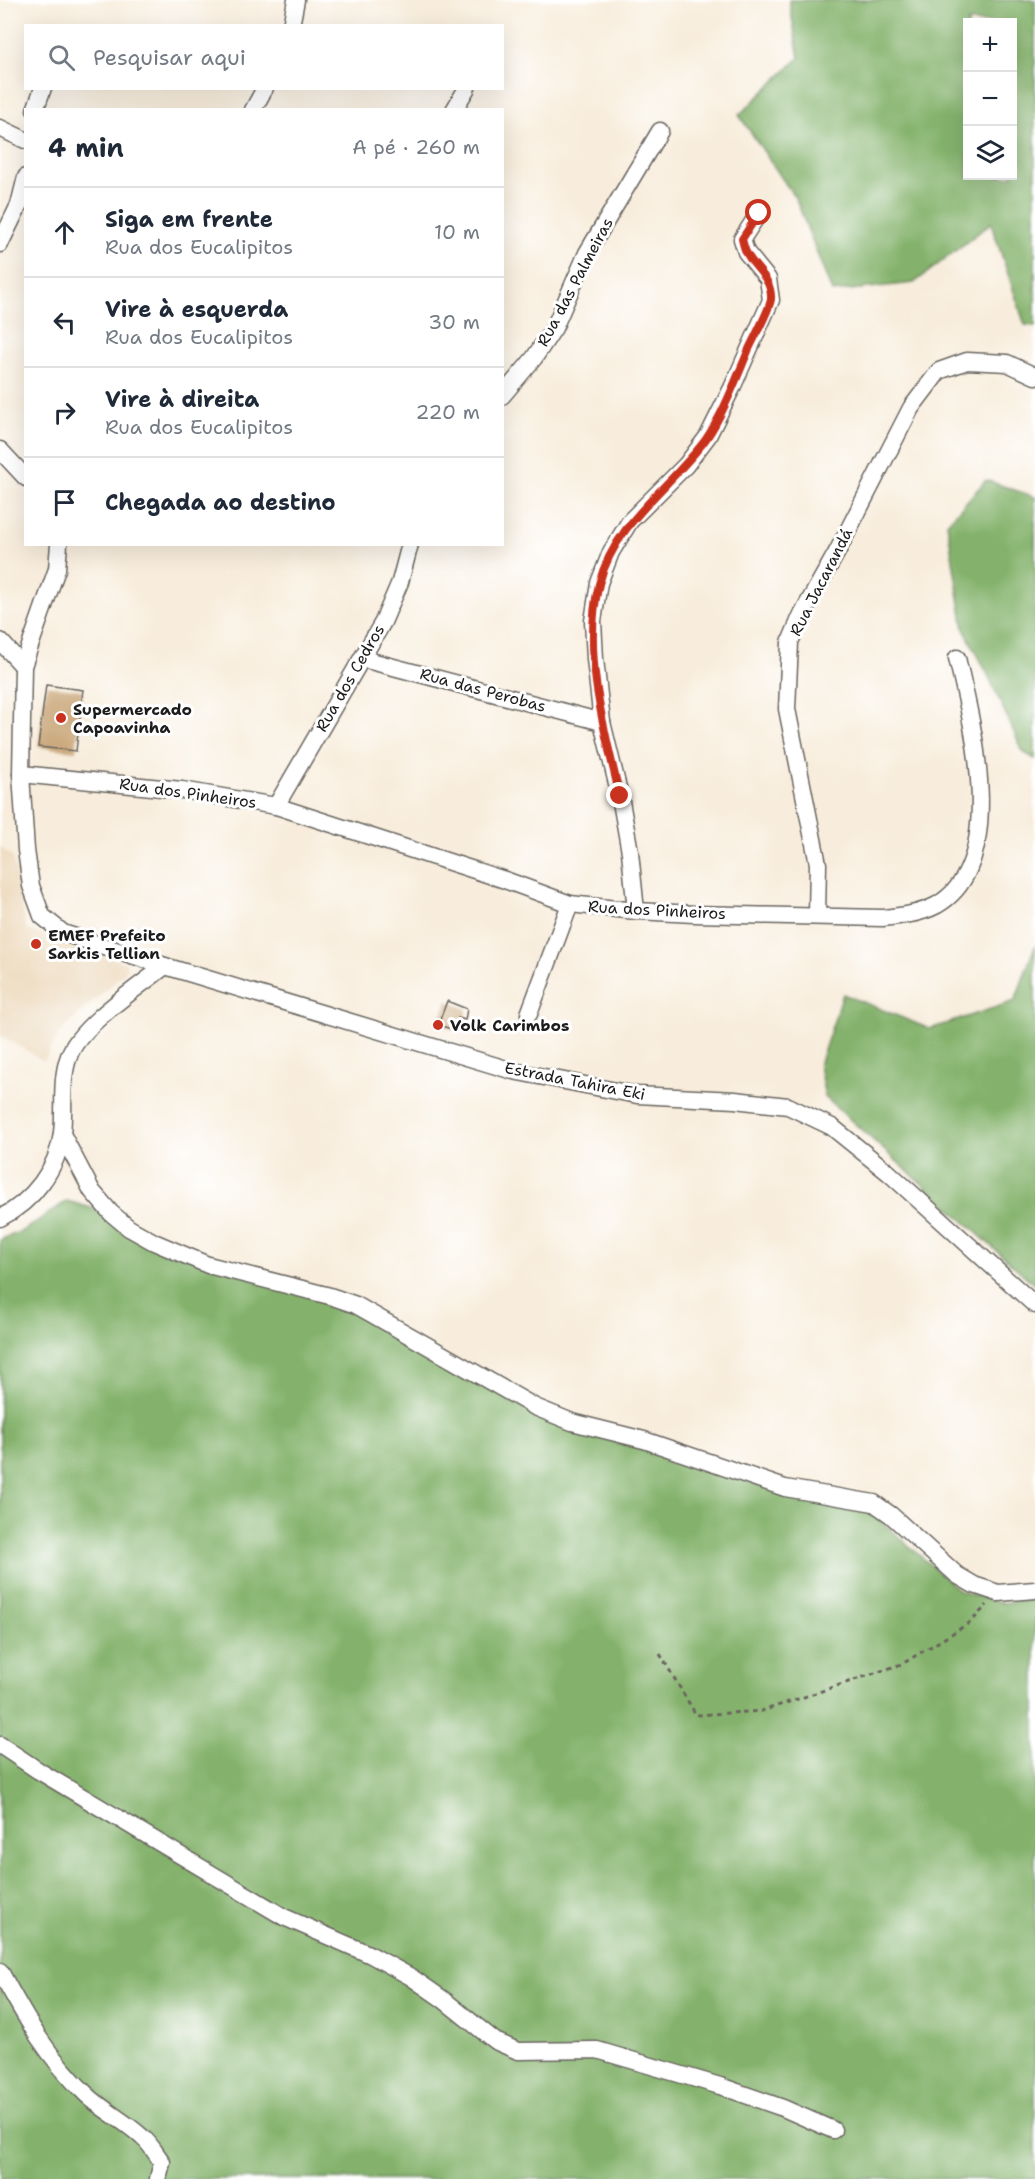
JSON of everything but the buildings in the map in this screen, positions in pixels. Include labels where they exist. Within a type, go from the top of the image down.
[{"type":"street","points":[[291,24],[296,0]]},
{"type":"street","points":[[36,108],[41,90]]},
{"type":"street","points":[[254,108],[264,90]]},
{"type":"street","points":[[455,108],[466,90]]},
{"type":"street","points":[[0,128],[24,139]]},
{"type":"street","name":"Rua das Palmeiras","points":[[504,394],[534,358],[554,328],[587,253],[660,131]]},
{"type":"street","points":[[0,244],[20,205],[24,186]]},
{"type":"street","points":[[636,911],[628,840],[603,722],[595,659],[593,621],[599,583],[611,552],[630,521],[686,465],[708,436],[771,300],[768,279],[746,252],[742,239],[759,213]]},
{"type":"street","name":"Rua Jacarandá","points":[[817,915],[818,864],[787,709],[790,642],[794,632],[911,408],[939,371],[967,361],[1007,363],[1035,376]]},
{"type":"street","points":[[0,450],[24,476]]},
{"type":"street","name":"Estrada Tahira Eki","points":[[59,546],[57,569],[23,666],[21,774],[31,886],[42,916],[63,933],[513,1071],[637,1095],[735,1100],[789,1106],[832,1127],[880,1166],[1035,1305]]},
{"type":"street","name":"Rua dos Cedros","points":[[276,806],[383,622],[400,582],[409,546]]},
{"type":"street","points":[[0,641],[23,666]]},
{"type":"street","name":"Rua dos Pinheiros","points":[[21,774],[182,790],[276,806],[505,880],[570,904],[636,911],[883,918],[912,914],[938,904],[958,887],[971,864],[979,832],[980,795],[972,723],[957,658]]},
{"type":"street","name":"Rua das Perobas","points":[[363,659],[603,722]]},
{"type":"street","points":[[529,1014],[570,904]]},
{"type":"street","points":[[0,1218],[21,1205],[49,1172],[62,1134],[65,1073],[69,1054],[80,1037],[165,966]]},
{"type":"street","points":[[62,1134],[77,1165],[98,1199],[129,1228],[154,1242],[208,1265],[330,1296],[356,1305],[525,1402],[572,1422],[655,1443],[785,1488],[874,1503],[891,1515],[957,1575],[974,1585],[998,1593],[1035,1590]]},
{"type":"street","points":[[0,1745],[39,1771],[284,1917],[371,1955],[411,1977],[495,2041],[518,2051],[597,2050],[720,2086],[783,2108],[833,2130]]},
{"type":"street","points":[[0,1971],[43,2046],[62,2070],[89,2097],[144,2138],[166,2179]]},
{"type":"path","points":[[660,1654],[696,1715],[762,1711],[902,1664],[971,1622],[998,1593]]},
{"type":"shaded area","name":"EMEF Prefeito Sarkis Tellian","points":[[0,847],[13,857],[26,929],[127,963],[126,971],[62,1030],[44,1061],[0,1035]]},
{"type":"green space","points":[[789,0],[1035,0],[1035,326],[1025,325],[991,223],[914,283],[832,292],[796,199],[739,115],[799,58]]},
{"type":"green space","points":[[986,480],[1035,497],[1035,759],[1023,752],[964,629],[947,523]]},
{"type":"green space","points":[[1035,946],[1035,1285],[825,1097],[819,1065],[843,994],[930,1029],[1015,1001]]},
{"type":"green space","points":[[67,1201],[95,1209],[156,1247],[358,1310],[400,1334],[439,1362],[470,1377],[779,1491],[870,1511],[960,1591],[1001,1603],[1035,1599],[1035,2179],[0,2179],[0,1240],[24,1230]]},
{"type":"place","name":"Supermercado Capoavinha","points":[[61,718]]},
{"type":"place","name":"EMEF Prefeito Sarkis Tellian","points":[[36,944]]},
{"type":"place","name":"Volk Carimbos","points":[[438,1025]]},
{"type":"route","points":[[620,796],[603,722],[595,659],[593,621],[599,583],[611,552],[630,521],[686,465],[708,436],[771,300],[768,279],[746,252],[742,239],[759,213]]}]
